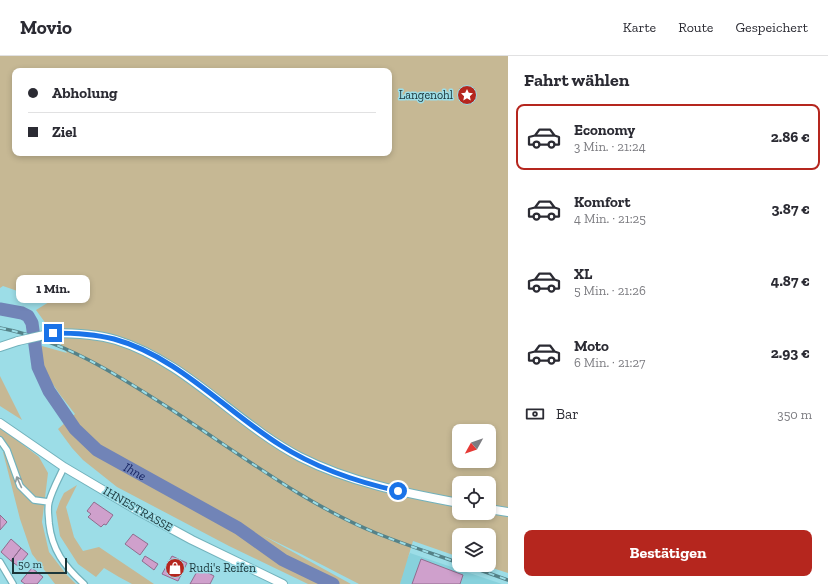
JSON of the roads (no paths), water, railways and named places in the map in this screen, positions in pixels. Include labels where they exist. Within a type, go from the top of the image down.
[{"type":"main road","points":[[0,347],[53,333],[82,334],[115,340],[131,345],[170,365],[280,445],[322,467],[386,488],[452,502]]},
{"type":"main road","name":"IHNESTRASSE","points":[[0,423],[64,467],[164,525],[283,584]]},
{"type":"main road","points":[[496,509],[508,512]]},
{"type":"street","points":[[0,440],[7,450],[20,486],[34,500],[49,502]]},
{"type":"street","points":[[64,467],[49,502],[48,514],[50,534],[56,551],[68,570],[84,584]]},
{"type":"street","points":[[0,562],[13,584]]},
{"type":"waterway","name":"Ihne","points":[[0,309],[22,313],[28,316],[32,323],[38,367],[49,391],[75,429],[97,450],[238,528],[283,560],[333,584]]},
{"type":"railway","points":[[0,328],[23,333],[46,341],[88,360],[109,371],[169,408],[307,499],[366,529],[452,561]]},
{"type":"railway","points":[[486,572],[508,580]]},
{"type":"place","name":"Langenohl","points":[[467,95]]},
{"type":"place","name":"Rudi's Reifen","points":[[175,568]]}]
